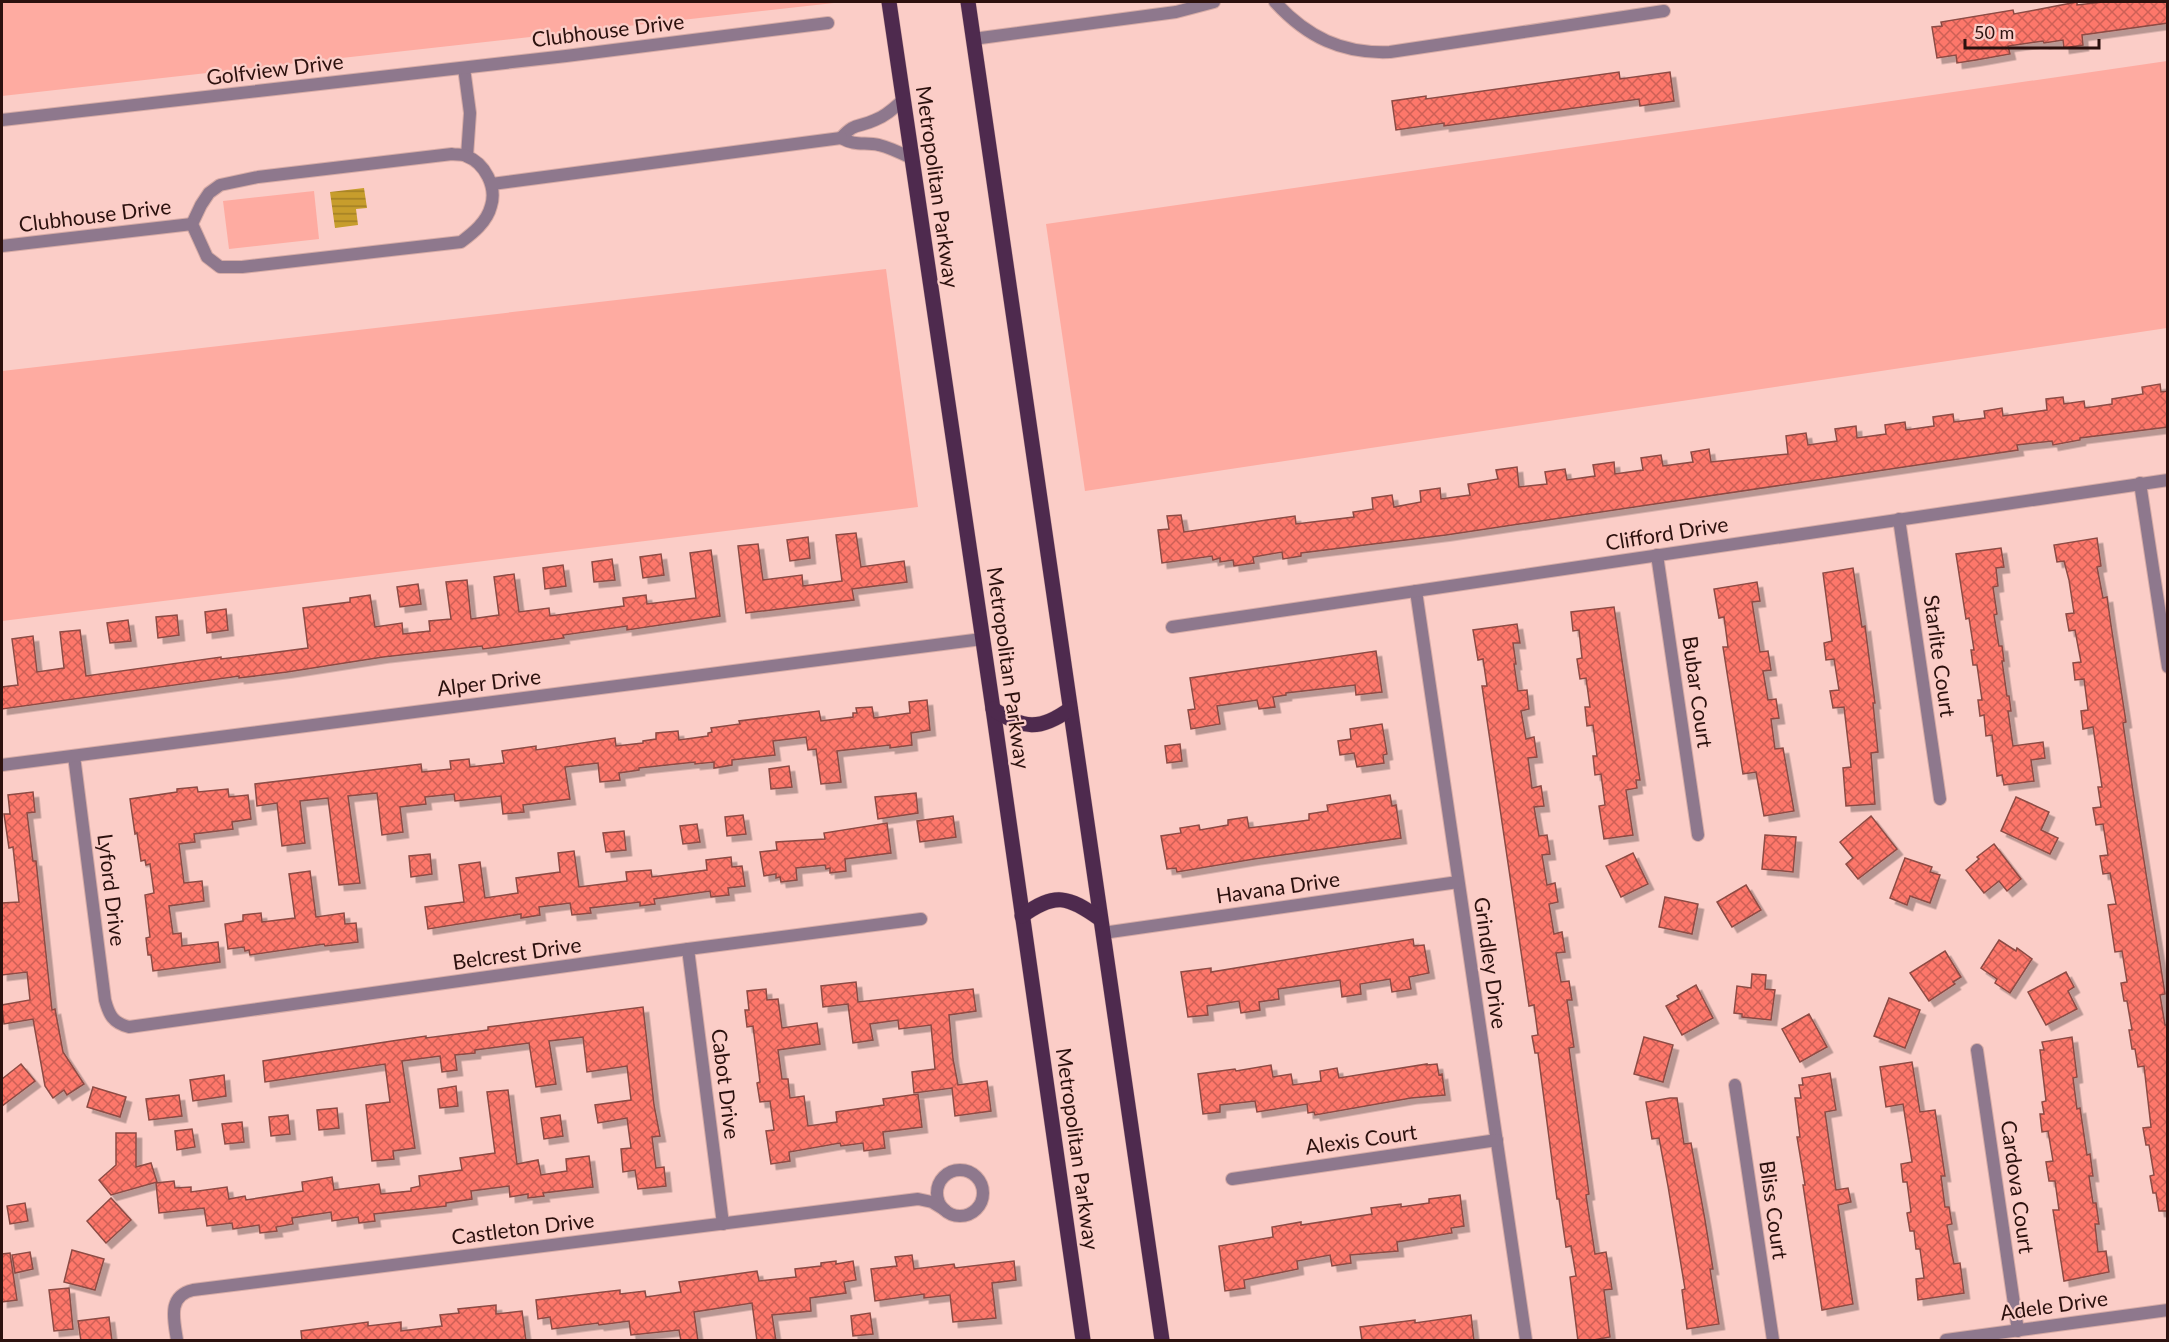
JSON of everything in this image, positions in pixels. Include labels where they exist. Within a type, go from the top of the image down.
[{"type":"main road","name":"Metropolitan Parkway","points":[[889,2],[1083,1341]]},
{"type":"main road","points":[[968,2],[1161,1341]]},
{"type":"main road","points":[[993,709],[1012,721],[1038,725],[1059,717],[1070,709]]},
{"type":"main road","points":[[1022,916],[1044,902],[1054,899],[1077,904],[1101,926]]},
{"type":"street","points":[[973,39],[1176,12],[1214,2]]},
{"type":"street","points":[[1275,2],[1288,16],[1320,38],[1355,52],[1371,53],[1664,11]]},
{"type":"street","name":"Clubhouse Drive","points":[[464,68],[828,23]]},
{"type":"street","points":[[464,68],[470,113],[467,156],[484,169],[492,184],[841,138],[852,144],[880,146],[911,158]]},
{"type":"street","name":"Golfview Drive","points":[[2,120],[464,68]]},
{"type":"street","points":[[841,138],[850,127],[877,120],[903,100]]},
{"type":"street","name":"Clubhouse Drive","points":[[467,156],[452,154],[258,177],[220,185],[209,193],[192,224],[207,258],[220,267],[242,267],[443,246],[461,242],[477,230],[491,206],[492,184]]},
{"type":"street","name":"Clubhouse Drive","points":[[2,246],[192,224]]},
{"type":"street","name":"Clifford Drive","points":[[1172,627],[2168,480]]},
{"type":"street","points":[[2140,483],[2168,667]]},
{"type":"street","name":"Starlite Court","points":[[1899,519],[1940,799]]},
{"type":"street","name":"Bubar Court","points":[[1658,555],[1698,835]]},
{"type":"street","name":"Grindley Drive","points":[[1416,591],[1526,1341]]},
{"type":"street","name":"Alper Drive","points":[[2,765],[982,639]]},
{"type":"street","name":"Lyford Drive","points":[[74,756],[105,1000],[112,1018],[118,1024]]},
{"type":"street","name":"Havana Drive","points":[[1101,926],[1458,882]]},
{"type":"street","name":"Belcrest Drive","points":[[118,1024],[137,1027],[192,1020],[688,949],[921,919]]},
{"type":"street","name":"Cabot Drive","points":[[688,949],[723,1224]]},
{"type":"street","name":"Cardova Court","points":[[1977,1050],[2018,1331]]},
{"type":"street","name":"Bliss Court","points":[[1735,1085],[1773,1341]]},
{"type":"street","name":"Alexis Court","points":[[1232,1179],[1497,1140]]},
{"type":"street","name":"Castleton Drive","points":[[177,1341],[174,1317],[177,1299],[183,1293],[193,1290],[918,1199],[932,1202],[960,1216],[968,1215],[980,1205],[983,1190],[975,1176],[961,1170],[946,1175],[930,1192],[918,1199]]},
{"type":"street","points":[[941,1181],[938,1197],[945,1210]]},
{"type":"street","name":"Adele Drive","points":[[1946,1341],[2168,1310]]},
{"type":"shaded area","points":[[2,2],[843,2],[2,96]]},
{"type":"shaded area","points":[[2167,61],[2167,328],[1085,491],[1046,224]]},
{"type":"shaded area","points":[[364,188],[367,208],[356,209],[358,225],[335,228],[330,192]]},
{"type":"shaded area","points":[[314,191],[319,239],[229,249],[223,201]]},
{"type":"shaded area","points":[[886,269],[918,507],[2,621],[2,371]]},
{"type":"building","points":[[2077,2],[2077,5],[2103,2],[2168,2],[2168,23],[2082,35],[2083,45],[2064,48],[2063,40],[2044,43],[2043,41],[2008,46],[2010,54],[1976,60],[1957,63],[1956,55],[1937,58],[1932,27],[1942,26],[1941,22],[2013,10],[2014,14]]},
{"type":"building","points":[[1619,72],[1620,79],[1670,72],[1674,101],[1640,106],[1639,99],[1444,126],[1444,123],[1396,130],[1392,101],[1426,96],[1426,99]]},
{"type":"building","points":[[2160,384],[2161,392],[2168,391],[2168,427],[2080,438],[2080,440],[2053,445],[2052,441],[2017,445],[2018,450],[1446,535],[1301,553],[1301,556],[1283,559],[1282,552],[1253,557],[1254,563],[1234,566],[1233,560],[1220,562],[1220,558],[1213,560],[1212,556],[1162,563],[1158,530],[1169,529],[1167,516],[1181,515],[1184,532],[1295,516],[1296,524],[1354,517],[1353,512],[1373,509],[1372,498],[1392,495],[1394,507],[1421,502],[1420,491],[1440,488],[1441,499],[1470,495],[1468,484],[1498,479],[1496,470],[1517,467],[1519,487],[1547,484],[1545,472],[1565,469],[1567,480],[1595,476],[1593,465],[1614,462],[1615,474],[1643,470],[1641,458],[1661,455],[1663,466],[1693,462],[1691,452],[1709,449],[1711,462],[1788,454],[1786,436],[1806,433],[1808,445],[1837,441],[1835,429],[1856,426],[1857,438],[1886,434],[1885,425],[1905,422],[1906,430],[1934,426],[1933,417],[1953,414],[1954,422],[1985,418],[1984,411],[2002,408],[2003,416],[2047,410],[2046,399],[2063,397],[2064,404],[2084,401],[2085,408],[2112,404],[2112,399],[2143,394],[2142,387]]},
{"type":"building","points":[[856,533],[861,567],[904,561],[907,582],[852,589],[854,600],[746,613],[738,546],[758,544],[763,580],[802,575],[803,586],[842,581],[836,535]]},
{"type":"building","points":[[808,537],[810,558],[790,561],[787,540]]},
{"type":"building","points":[[2097,538],[2101,566],[2097,567],[2103,598],[2107,597],[2126,722],[2123,723],[2165,994],[2160,995],[2165,1025],[2168,1025],[2168,1211],[2159,1211],[2150,1176],[2154,1175],[2149,1145],[2146,1145],[2143,1128],[2151,1127],[2144,1066],[2138,1067],[2135,1049],[2132,1049],[2129,1030],[2132,1030],[2121,983],[2127,982],[2122,951],[2115,952],[2108,905],[2116,904],[2110,873],[2103,874],[2100,856],[2108,855],[2103,824],[2096,825],[2093,808],[2101,807],[2098,787],[2102,787],[2093,727],[2083,729],[2081,711],[2088,710],[2084,679],[2075,680],[2073,663],[2081,662],[2075,630],[2069,631],[2066,614],[2074,613],[2069,580],[2064,561],[2057,562],[2054,545]]},
{"type":"building","points":[[2001,548],[2004,567],[1996,568],[1998,586],[1993,587],[1997,614],[1994,615],[1999,646],[2002,646],[2004,661],[2002,661],[2011,711],[2008,711],[2013,746],[2043,742],[2045,758],[2031,760],[2034,781],[2004,785],[2002,775],[1997,776],[1992,735],[1986,736],[1984,715],[1980,716],[1978,700],[1982,700],[1977,665],[1973,665],[1971,650],[1974,650],[1969,618],[1966,619],[1956,554]]},
{"type":"building","points":[[711,550],[720,616],[627,630],[627,626],[563,635],[564,638],[483,649],[482,646],[383,657],[287,672],[239,678],[239,676],[2,709],[2,687],[18,685],[12,639],[33,636],[37,672],[64,668],[60,632],[80,630],[86,676],[221,657],[221,659],[270,653],[308,648],[303,608],[350,602],[350,598],[370,595],[375,627],[402,623],[403,634],[430,631],[429,621],[451,619],[446,582],[467,580],[471,619],[499,615],[494,577],[514,574],[519,612],[549,608],[550,616],[624,606],[623,598],[646,595],[647,604],[696,598],[690,553]]},
{"type":"building","points":[[661,554],[664,575],[643,578],[640,557]]},
{"type":"building","points":[[612,559],[615,580],[594,582],[592,562]]},
{"type":"building","points":[[563,565],[566,586],[545,589],[543,568]]},
{"type":"building","points":[[1853,568],[1862,627],[1865,626],[1875,703],[1873,703],[1878,752],[1871,753],[1875,804],[1846,806],[1843,768],[1851,767],[1844,707],[1833,708],[1830,691],[1839,690],[1834,659],[1826,660],[1824,643],[1832,641],[1823,573]]},
{"type":"building","points":[[1757,582],[1760,601],[1752,602],[1760,652],[1768,651],[1771,670],[1763,671],[1768,700],[1776,699],[1779,718],[1771,719],[1775,749],[1783,748],[1794,811],[1764,816],[1756,772],[1743,774],[1723,647],[1728,647],[1724,617],[1719,618],[1714,589]]},
{"type":"building","points":[[418,584],[421,604],[400,607],[397,587]]},
{"type":"building","points":[[1614,607],[1640,780],[1636,780],[1637,788],[1626,790],[1633,835],[1604,839],[1599,806],[1605,805],[1601,774],[1595,775],[1593,756],[1597,756],[1593,725],[1587,726],[1585,707],[1590,707],[1586,678],[1580,679],[1577,659],[1582,658],[1579,630],[1573,631],[1571,612]]},
{"type":"building","points":[[226,609],[228,630],[207,633],[205,612]]},
{"type":"building","points":[[177,615],[179,635],[158,638],[156,617]]},
{"type":"building","points":[[128,620],[131,641],[110,643],[107,623]]},
{"type":"building","points":[[1517,624],[1520,643],[1513,643],[1516,664],[1514,664],[1518,691],[1527,690],[1529,709],[1521,711],[1526,739],[1534,737],[1537,757],[1528,758],[1532,788],[1541,786],[1544,806],[1534,807],[1539,836],[1547,835],[1550,854],[1542,855],[1547,885],[1555,883],[1558,902],[1549,904],[1554,934],[1562,932],[1565,952],[1556,953],[1561,982],[1569,981],[1572,1000],[1567,1000],[1574,1047],[1569,1048],[1589,1194],[1586,1195],[1595,1254],[1606,1252],[1612,1289],[1604,1290],[1610,1337],[1588,1341],[1578,1341],[1570,1277],[1576,1276],[1571,1246],[1566,1247],[1559,1199],[1557,1199],[1538,1053],[1535,1053],[1532,1036],[1538,1035],[1534,1005],[1529,1006],[1482,686],[1487,686],[1483,659],[1478,660],[1473,630]]},
{"type":"building","points":[[1376,651],[1382,692],[1356,695],[1355,685],[1286,693],[1286,695],[1273,697],[1275,707],[1259,709],[1257,700],[1217,706],[1220,724],[1191,729],[1188,710],[1195,709],[1190,678]]},
{"type":"building","points":[[927,700],[930,730],[911,733],[912,745],[837,751],[841,782],[821,784],[816,749],[808,750],[806,737],[773,741],[775,755],[732,760],[732,765],[714,768],[714,762],[695,764],[695,762],[639,768],[639,770],[619,773],[620,780],[600,782],[598,763],[565,767],[570,799],[523,805],[524,812],[503,814],[501,796],[455,801],[454,794],[425,797],[426,804],[400,807],[403,832],[382,835],[377,793],[348,796],[360,883],[339,885],[328,798],[300,801],[305,843],[282,846],[277,803],[257,806],[255,784],[421,764],[422,772],[451,769],[450,761],[469,759],[470,767],[504,763],[502,751],[536,746],[536,750],[615,738],[616,746],[643,743],[643,741],[656,739],[656,733],[678,731],[679,740],[708,736],[708,733],[712,732],[711,728],[740,724],[739,721],[819,711],[821,721],[853,717],[853,713],[857,713],[856,708],[872,707],[874,718],[910,713],[909,702]]},
{"type":"building","points":[[1382,724],[1387,754],[1383,755],[1384,763],[1357,767],[1354,753],[1340,755],[1338,741],[1351,739],[1350,729]]},
{"type":"building","points":[[1180,744],[1182,761],[1167,763],[1165,746]]},
{"type":"building","points":[[789,766],[792,787],[771,789],[769,769]]},
{"type":"building","points":[[197,787],[198,792],[228,789],[229,797],[248,795],[251,819],[232,822],[233,829],[194,834],[195,842],[179,844],[184,883],[202,881],[204,901],[169,906],[173,934],[181,933],[182,946],[218,942],[220,962],[153,971],[146,938],[150,937],[145,895],[154,893],[150,864],[146,865],[145,860],[141,861],[130,799]]},
{"type":"building","points":[[33,792],[35,812],[27,813],[33,861],[36,861],[52,1010],[55,1009],[63,1052],[84,1084],[67,1095],[64,1090],[53,1098],[45,1086],[33,1019],[4,1024],[2,1008],[2,1005],[30,1000],[27,972],[2,975],[2,903],[19,902],[13,847],[9,848],[4,814],[10,814],[8,795]]},
{"type":"building","points":[[916,793],[918,813],[878,819],[875,797]]},
{"type":"building","points":[[1390,795],[1392,806],[1396,805],[1401,838],[1177,872],[1176,868],[1167,869],[1161,836],[1181,833],[1180,828],[1199,825],[1200,830],[1228,825],[1228,820],[1247,817],[1249,828],[1309,820],[1309,814],[1328,811],[1327,805]]},
{"type":"building","points":[[2016,797],[2049,812],[2041,830],[2058,838],[2050,854],[2001,831]]},
{"type":"building","points":[[743,815],[746,834],[727,836],[725,817]]},
{"type":"building","points":[[953,816],[956,837],[920,842],[917,821]]},
{"type":"building","points":[[1871,816],[1897,849],[1858,879],[1846,864],[1853,858],[1840,842]]},
{"type":"building","points":[[887,823],[891,853],[845,859],[846,871],[830,873],[830,868],[826,869],[825,865],[796,868],[797,880],[781,882],[780,877],[776,878],[776,874],[764,876],[760,852],[777,850],[776,842],[825,839],[824,833]]},
{"type":"building","points":[[697,824],[700,842],[683,844],[680,826]]},
{"type":"building","points":[[624,831],[626,850],[606,852],[603,833]]},
{"type":"building","points":[[1765,835],[1796,837],[1793,872],[1762,869]]},
{"type":"building","points":[[1994,844],[2021,879],[2007,891],[1999,881],[1984,893],[1966,870],[1979,859],[1977,857]]},
{"type":"building","points":[[574,851],[579,887],[627,881],[626,872],[651,870],[652,877],[707,870],[706,860],[731,857],[732,867],[742,866],[745,886],[728,888],[729,895],[711,897],[710,891],[654,899],[655,904],[640,906],[640,902],[590,908],[591,913],[572,915],[570,903],[539,907],[540,915],[521,918],[521,914],[428,929],[425,907],[464,902],[459,865],[480,862],[485,898],[518,893],[516,878],[560,872],[558,853]]},
{"type":"building","points":[[1633,853],[1648,884],[1621,897],[1606,866]]},
{"type":"building","points":[[430,854],[432,874],[411,877],[409,856]]},
{"type":"building","points":[[1905,858],[1932,867],[1930,872],[1940,875],[1930,903],[1910,896],[1907,905],[1890,898]]},
{"type":"building","points":[[310,871],[316,917],[344,913],[345,924],[356,923],[358,942],[325,946],[324,944],[250,955],[249,950],[245,951],[244,947],[228,949],[225,924],[243,921],[243,915],[261,913],[262,922],[295,918],[289,874]]},
{"type":"building","points":[[1746,885],[1761,910],[1732,927],[1717,902]]},
{"type":"building","points":[[1665,897],[1698,904],[1692,934],[1659,927]]},
{"type":"building","points":[[1413,939],[1414,946],[1424,945],[1429,973],[1409,977],[1411,989],[1392,992],[1390,979],[1360,984],[1361,994],[1342,997],[1340,980],[1278,989],[1279,999],[1259,1002],[1260,1010],[1241,1013],[1239,1001],[1207,1006],[1208,1015],[1188,1017],[1181,972],[1211,968],[1211,972]]},
{"type":"building","points":[[1999,940],[2016,951],[2017,948],[2032,959],[2010,993],[1995,983],[1997,979],[1981,968]]},
{"type":"building","points":[[1945,951],[1961,977],[1953,982],[1955,984],[1929,1001],[1910,973]]},
{"type":"building","points":[[2066,972],[2074,987],[2068,991],[2077,1009],[2046,1025],[2028,992]]},
{"type":"building","points":[[1752,974],[1766,975],[1765,989],[1775,990],[1771,1020],[1742,1017],[1742,1014],[1734,1013],[1737,986],[1751,988]]},
{"type":"building","points":[[856,982],[858,1002],[973,989],[976,1011],[949,1015],[953,1059],[958,1085],[987,1081],[991,1111],[955,1116],[952,1088],[914,1093],[912,1072],[935,1069],[931,1025],[899,1029],[898,1020],[870,1024],[873,1040],[853,1043],[848,1004],[823,1007],[821,986]]},
{"type":"building","points":[[1696,985],[1713,1018],[1682,1035],[1666,1006],[1679,999],[1677,996]]},
{"type":"building","points":[[766,989],[767,1000],[778,999],[782,1028],[817,1023],[820,1044],[778,1050],[782,1079],[788,1079],[790,1098],[804,1096],[808,1126],[837,1122],[836,1112],[884,1105],[883,1099],[918,1094],[922,1127],[883,1132],[885,1148],[864,1151],[863,1143],[841,1146],[840,1143],[789,1152],[790,1161],[771,1164],[766,1131],[774,1130],[770,1101],[760,1102],[757,1083],[760,1082],[753,1026],[747,1027],[745,1010],[749,1010],[747,991]]},
{"type":"building","points":[[1889,998],[1920,1010],[1905,1048],[1874,1036]]},
{"type":"building","points":[[643,1007],[654,1105],[660,1136],[652,1137],[656,1168],[664,1167],[666,1186],[638,1189],[635,1170],[623,1172],[621,1149],[631,1148],[627,1118],[598,1123],[595,1105],[631,1100],[627,1066],[587,1072],[583,1037],[549,1041],[556,1084],[536,1087],[529,1043],[455,1055],[457,1070],[442,1072],[440,1056],[402,1061],[415,1148],[393,1151],[394,1159],[372,1161],[366,1105],[390,1102],[385,1064],[265,1082],[263,1061],[426,1036],[426,1038],[488,1030],[488,1027]]},
{"type":"building","points":[[1809,1014],[1827,1047],[1800,1062],[1782,1029]]},
{"type":"building","points":[[1644,1037],[1673,1045],[1663,1082],[1634,1074]]},
{"type":"building","points":[[2072,1037],[2077,1077],[2073,1078],[2077,1109],[2080,1108],[2087,1155],[2090,1154],[2093,1176],[2089,1176],[2099,1224],[2095,1224],[2098,1252],[2106,1251],[2109,1272],[2064,1281],[2053,1210],[2059,1210],[2055,1181],[2049,1181],[2046,1162],[2053,1161],[2048,1131],[2042,1132],[2040,1114],[2044,1114],[2042,1102],[2046,1101],[2040,1050],[2044,1050],[2042,1042]]},
{"type":"building","points":[[1912,1062],[1920,1112],[1935,1110],[1945,1176],[1941,1176],[1945,1207],[1949,1207],[1952,1224],[1947,1225],[1954,1264],[1960,1263],[1964,1293],[1918,1300],[1916,1279],[1924,1278],[1920,1249],[1916,1249],[1914,1231],[1910,1231],[1907,1213],[1911,1212],[1907,1182],[1903,1182],[1901,1164],[1912,1162],[1903,1104],[1886,1107],[1880,1067]]},
{"type":"building","points":[[21,1064],[35,1081],[2,1106],[2,1079]]},
{"type":"building","points":[[1437,1064],[1439,1075],[1442,1074],[1445,1095],[1411,1098],[1315,1115],[1314,1112],[1308,1113],[1307,1104],[1257,1112],[1255,1101],[1220,1105],[1220,1112],[1203,1114],[1198,1074],[1271,1065],[1273,1077],[1291,1074],[1293,1085],[1321,1081],[1320,1071],[1337,1068],[1339,1078]]},
{"type":"building","points":[[1830,1073],[1836,1110],[1825,1112],[1836,1190],[1848,1188],[1851,1202],[1838,1205],[1853,1304],[1822,1310],[1803,1185],[1805,1185],[1797,1137],[1800,1137],[1795,1098],[1801,1098],[1799,1085],[1803,1085],[1802,1078]]},
{"type":"building","points":[[224,1075],[226,1096],[193,1101],[190,1080]]},
{"type":"building","points":[[456,1086],[458,1106],[440,1108],[438,1089]]},
{"type":"building","points":[[93,1087],[126,1097],[120,1117],[87,1107]]},
{"type":"building","points":[[508,1090],[517,1164],[538,1160],[541,1175],[567,1171],[566,1159],[589,1156],[593,1187],[543,1193],[544,1196],[528,1198],[528,1194],[510,1197],[509,1186],[471,1191],[472,1199],[446,1203],[446,1206],[374,1214],[375,1221],[359,1223],[358,1217],[332,1221],[331,1212],[292,1218],[293,1224],[276,1227],[277,1231],[260,1233],[259,1225],[233,1229],[232,1223],[207,1226],[204,1208],[159,1213],[156,1183],[174,1181],[175,1188],[191,1187],[191,1192],[227,1187],[229,1199],[245,1196],[246,1200],[303,1191],[302,1182],[332,1177],[334,1190],[379,1184],[381,1194],[411,1191],[411,1188],[420,1186],[419,1176],[462,1170],[460,1158],[495,1153],[487,1092]]},
{"type":"building","points":[[179,1095],[182,1116],[149,1120],[146,1099]]},
{"type":"building","points":[[1677,1098],[1684,1144],[1691,1143],[1713,1269],[1710,1269],[1719,1324],[1687,1329],[1682,1290],[1685,1289],[1668,1186],[1659,1138],[1652,1139],[1646,1102]]},
{"type":"building","points":[[337,1108],[339,1128],[319,1130],[317,1110]]},
{"type":"building","points":[[288,1115],[290,1134],[271,1136],[269,1117]]},
{"type":"building","points":[[560,1115],[563,1136],[544,1139],[541,1118]]},
{"type":"building","points":[[242,1122],[244,1142],[225,1144],[222,1124]]},
{"type":"building","points":[[192,1129],[195,1147],[177,1150],[175,1131]]},
{"type":"building","points":[[116,1133],[136,1133],[136,1167],[151,1163],[157,1182],[111,1195],[99,1180],[116,1165]]},
{"type":"building","points":[[1460,1195],[1464,1226],[1451,1228],[1452,1233],[1397,1242],[1398,1251],[1350,1255],[1351,1263],[1332,1266],[1330,1255],[1297,1261],[1298,1269],[1244,1280],[1245,1288],[1225,1291],[1219,1246],[1273,1237],[1272,1227],[1372,1214],[1371,1208],[1429,1203],[1429,1199]]},
{"type":"building","points":[[111,1198],[131,1220],[106,1243],[87,1221]]},
{"type":"building","points":[[25,1203],[28,1221],[10,1224],[7,1206]]},
{"type":"building","points":[[72,1250],[104,1259],[95,1290],[64,1282]]},
{"type":"building","points":[[30,1252],[33,1269],[15,1273],[12,1255]]},
{"type":"building","points":[[10,1253],[17,1300],[2,1302],[2,1254]]},
{"type":"building","points":[[912,1255],[914,1269],[954,1264],[955,1268],[1014,1261],[1016,1280],[992,1283],[996,1318],[953,1322],[950,1295],[924,1298],[924,1294],[875,1301],[871,1269],[897,1266],[895,1257]]},
{"type":"building","points":[[836,1261],[836,1264],[853,1261],[856,1280],[844,1282],[846,1293],[810,1298],[811,1311],[772,1315],[776,1341],[757,1341],[752,1303],[694,1312],[698,1341],[681,1341],[679,1330],[631,1335],[629,1321],[552,1329],[550,1317],[538,1319],[536,1300],[620,1290],[620,1294],[645,1291],[646,1297],[681,1292],[679,1282],[757,1271],[759,1281],[796,1277],[795,1269],[821,1266],[821,1263]]},
{"type":"building","points":[[69,1288],[73,1329],[54,1331],[49,1290]]},
{"type":"building","points":[[496,1305],[496,1314],[522,1311],[526,1341],[302,1341],[301,1331],[368,1322],[368,1326],[401,1322],[401,1331],[442,1326],[440,1315],[459,1313],[458,1309]]},
{"type":"building","points":[[870,1313],[873,1334],[853,1336],[851,1316]]},
{"type":"building","points":[[1471,1315],[1474,1341],[1362,1341],[1360,1327],[1415,1320],[1415,1323]]},
{"type":"building","points":[[109,1317],[112,1341],[81,1341],[78,1321]]}]
